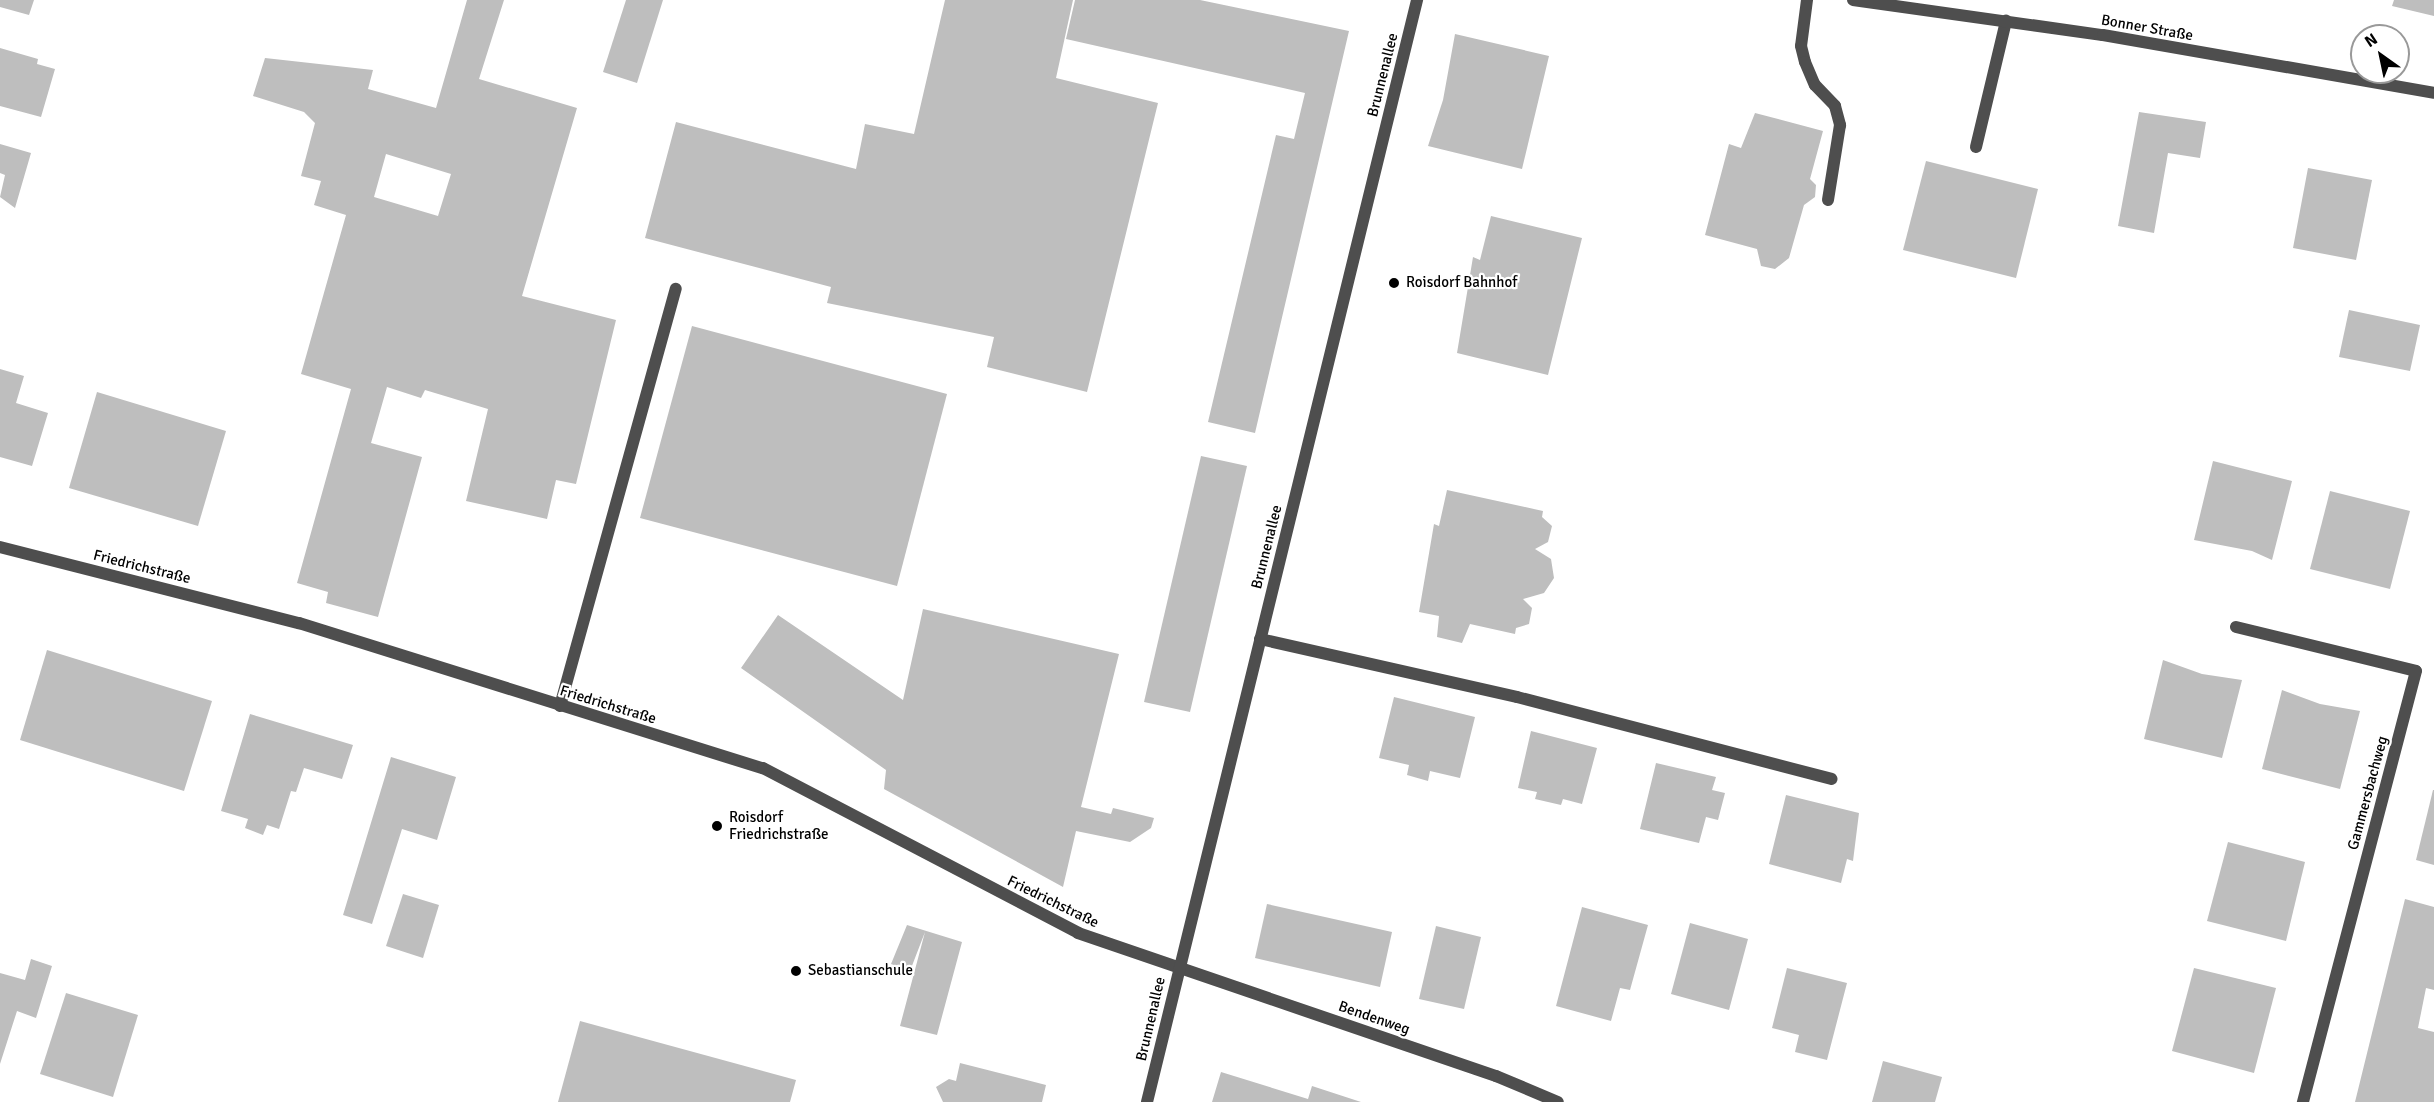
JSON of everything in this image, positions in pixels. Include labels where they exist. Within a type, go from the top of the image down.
[{"type":"street","name":"Brunnenallee","points":[[1147,1102],[1417,0]]},
{"type":"street","points":[[1807,0],[1801,46],[1804,62],[1815,85],[1835,106],[1840,125],[1828,200]]},
{"type":"street","name":"Bonner Straße","points":[[1853,0],[2006,21],[2434,93]]},
{"type":"street","points":[[1976,147],[2006,21]]},
{"type":"street","points":[[560,706],[676,289]]},
{"type":"street","name":"Friedrichstraße","points":[[0,547],[299,623],[763,768],[1078,933],[1179,967]]},
{"type":"street","name":"Gammersbachweg","points":[[2236,627],[2416,671],[2303,1102]]},
{"type":"street","points":[[1260,639],[1516,697],[1832,779]]},
{"type":"street","name":"Bendenweg","points":[[1179,967],[1496,1076],[1558,1102]]},
{"type":"building","points":[[0,0],[34,0],[29,15],[0,7]]},
{"type":"building","points":[[467,0],[504,0],[479,79],[577,108],[522,296],[616,320],[576,484],[556,480],[547,519],[466,501],[488,409],[425,390],[421,398],[387,387],[371,443],[422,457],[378,617],[326,603],[328,592],[297,583],[351,389],[301,374],[346,215],[314,205],[321,181],[301,176],[315,123],[304,112],[253,96],[265,58],[373,70],[368,89],[436,108]],"holes":[[[386,154],[451,174],[438,216],[374,197]]]},
{"type":"building","points":[[626,0],[663,0],[637,83],[603,72]]},
{"type":"building","points":[[945,0],[1073,0],[1056,78],[1158,103],[1087,392],[987,367],[994,337],[827,303],[831,287],[645,238],[676,122],[856,169],[865,124],[914,134]]},
{"type":"building","points":[[1075,0],[1200,0],[1349,31],[1255,433],[1208,422],[1276,135],[1294,139],[1305,93],[1066,39]]},
{"type":"building","points":[[2394,0],[2434,0],[2434,16],[2392,6]]},
{"type":"building","points":[[1455,34],[1549,56],[1522,169],[1428,146],[1443,100]]},
{"type":"building","points":[[0,48],[38,59],[37,64],[55,69],[41,117],[0,106]]},
{"type":"building","points":[[2139,112],[2206,122],[2200,158],[2168,153],[2154,233],[2118,226]]},
{"type":"building","points":[[1755,113],[1823,131],[1810,179],[1816,185],[1815,197],[1804,205],[1789,258],[1775,269],[1761,266],[1757,249],[1705,235],[1729,144],[1741,148]]},
{"type":"building","points":[[0,144],[31,153],[15,208],[0,197],[5,175],[0,173]]},
{"type":"building","points":[[1926,161],[2038,189],[2016,278],[1903,250]]},
{"type":"building","points":[[2308,168],[2372,180],[2356,260],[2293,248]]},
{"type":"building","points":[[1491,216],[1582,238],[1548,375],[1457,353],[1473,257],[1480,260]]},
{"type":"building","points":[[2349,310],[2420,325],[2410,371],[2339,357]]},
{"type":"building","points":[[692,326],[947,394],[897,586],[640,518]]},
{"type":"building","points":[[0,369],[24,376],[16,403],[48,413],[32,466],[0,457]]},
{"type":"building","points":[[97,392],[226,431],[198,526],[69,488]]},
{"type":"building","points":[[1201,456],[1247,466],[1190,712],[1144,702]]},
{"type":"building","points":[[2213,461],[2292,481],[2272,560],[2252,551],[2194,540]]},
{"type":"building","points":[[1447,490],[1543,511],[1542,517],[1552,526],[1548,542],[1535,549],[1551,559],[1554,578],[1544,593],[1523,599],[1532,608],[1529,624],[1516,628],[1515,634],[1470,624],[1462,643],[1437,637],[1439,616],[1419,612],[1434,524],[1439,526]]},
{"type":"building","points":[[2330,491],[2410,511],[2390,589],[2310,569]]},
{"type":"building","points":[[923,609],[1119,654],[1081,807],[1111,814],[1113,808],[1154,818],[1151,828],[1130,842],[1076,831],[1063,887],[884,789],[886,770],[741,668],[778,615],[903,700]]},
{"type":"building","points":[[47,650],[212,701],[184,791],[20,740]]},
{"type":"building","points":[[2163,660],[2202,674],[2242,680],[2222,758],[2144,739]]},
{"type":"building","points":[[2282,690],[2320,704],[2360,711],[2340,789],[2262,769]]},
{"type":"building","points":[[1394,697],[1475,717],[1460,778],[1430,771],[1428,781],[1407,775],[1409,765],[1379,758]]},
{"type":"building","points":[[250,714],[353,745],[342,779],[304,768],[296,792],[291,791],[279,829],[267,825],[263,835],[245,828],[248,819],[221,811]]},
{"type":"building","points":[[1531,731],[1597,748],[1582,804],[1563,799],[1561,805],[1535,799],[1537,792],[1518,788]]},
{"type":"building","points":[[391,757],[456,777],[437,840],[402,829],[372,924],[343,915]]},
{"type":"building","points":[[1656,763],[1716,777],[1712,790],[1725,793],[1718,820],[1706,817],[1699,843],[1640,829]]},
{"type":"building","points":[[2434,790],[2434,865],[2416,860]]},
{"type":"building","points":[[1786,795],[1859,813],[1853,861],[1847,859],[1841,883],[1769,864]]},
{"type":"building","points":[[2228,842],[2305,862],[2286,941],[2207,921]]},
{"type":"building","points":[[403,894],[439,905],[423,958],[386,946]]},
{"type":"building","points":[[2405,899],[2434,907],[2434,990],[2426,988],[2418,1028],[2434,1032],[2434,1102],[2355,1102]]},
{"type":"building","points":[[1267,904],[1392,932],[1380,987],[1255,958]]},
{"type":"building","points":[[1582,907],[1648,925],[1630,990],[1620,988],[1611,1021],[1556,1006]]},
{"type":"building","points":[[1690,923],[1748,939],[1729,1010],[1671,994]]},
{"type":"building","points":[[907,925],[962,942],[937,1035],[900,1026],[925,932],[910,971],[891,964]]},
{"type":"building","points":[[1436,926],[1481,937],[1464,1009],[1419,999]]},
{"type":"building","points":[[31,959],[52,966],[36,1018],[17,1011],[0,1064],[0,973],[25,980]]},
{"type":"building","points":[[1787,968],[1847,983],[1827,1060],[1795,1052],[1799,1035],[1772,1028]]},
{"type":"building","points":[[2194,968],[2276,988],[2254,1073],[2172,1051]]},
{"type":"building","points":[[66,993],[138,1015],[113,1097],[40,1074]]},
{"type":"building","points":[[580,1021],[796,1080],[790,1102],[558,1102]]},
{"type":"building","points":[[1883,1061],[1942,1077],[1935,1102],[1872,1102]]},
{"type":"building","points":[[960,1063],[1046,1085],[1042,1102],[943,1102],[936,1087],[949,1079],[956,1081]]},
{"type":"building","points":[[1221,1072],[1308,1099],[1312,1086],[1361,1102],[1212,1102]]},
{"type":"place","name":"Roisdorf Bahnhof","points":[[1394,283]]},
{"type":"place","name":"Roisdorf Friedrichstraße","points":[[717,826]]},
{"type":"place","name":"Sebastianschule","points":[[796,971]]}]
